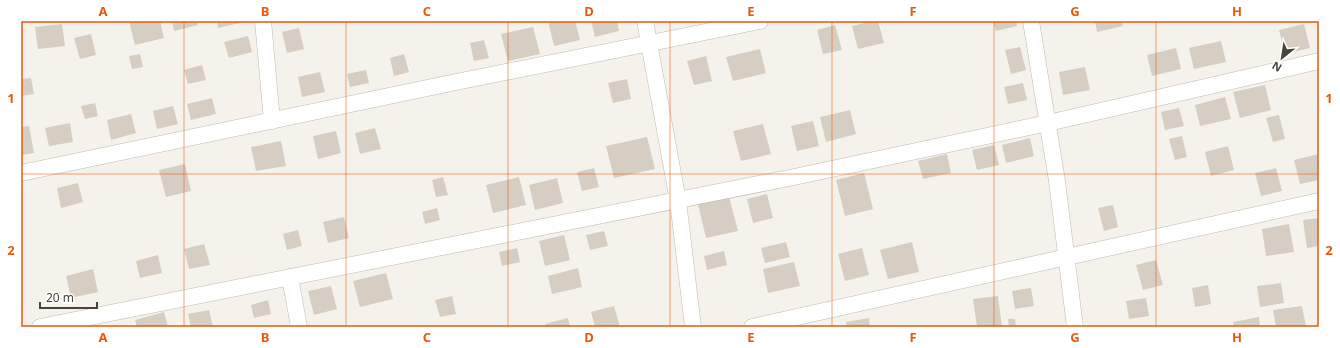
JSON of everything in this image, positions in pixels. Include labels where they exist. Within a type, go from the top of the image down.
[{"type":"street","points":[[263,21],[272,121]]},
{"type":"street","points":[[645,21],[678,201],[694,327]]},
{"type":"street","points":[[21,173],[760,21]]},
{"type":"street","points":[[1031,21],[1048,124],[1075,327]]},
{"type":"street","points":[[40,327],[678,201],[1048,124],[1319,61]]},
{"type":"street","points":[[752,327],[1319,201]]},
{"type":"street","points":[[290,277],[299,327]]},
{"type":"building","points":[[129,21],[160,21],[164,38],[135,45]]},
{"type":"building","points":[[172,21],[197,21],[198,25],[174,31]]},
{"type":"building","points":[[217,21],[244,21],[244,22],[218,28]]},
{"type":"building","points":[[548,21],[575,21],[580,40],[554,46]]},
{"type":"building","points":[[591,21],[617,21],[619,31],[595,37]]},
{"type":"building","points":[[878,21],[884,43],[858,49],[852,26]]},
{"type":"building","points":[[993,21],[1016,21],[1017,26],[996,31]]},
{"type":"building","points":[[1095,21],[1122,21],[1123,26],[1097,32]]},
{"type":"building","points":[[62,24],[65,46],[38,49],[35,27]]},
{"type":"building","points":[[1304,24],[1310,48],[1285,54],[1279,30]]},
{"type":"building","points":[[835,25],[842,50],[823,54],[817,30]]},
{"type":"building","points":[[533,27],[540,54],[508,61],[501,34]]},
{"type":"building","points":[[299,28],[304,49],[287,53],[282,32]]},
{"type":"building","points":[[91,34],[96,55],[80,59],[74,38]]},
{"type":"building","points":[[248,36],[252,52],[229,58],[224,42]]},
{"type":"building","points":[[484,40],[489,58],[474,61],[470,43]]},
{"type":"building","points":[[1221,41],[1226,62],[1194,69],[1189,48]]},
{"type":"building","points":[[1020,47],[1026,70],[1011,74],[1005,50]]},
{"type":"building","points":[[1176,48],[1181,69],[1152,76],[1147,55]]},
{"type":"building","points":[[760,49],[766,73],[733,81],[726,57]]},
{"type":"building","points":[[140,54],[143,67],[132,69],[129,56]]},
{"type":"building","points":[[404,54],[409,72],[394,76],[390,58]]},
{"type":"building","points":[[706,56],[712,81],[694,85],[687,61]]},
{"type":"building","points":[[202,65],[206,80],[188,84],[184,70]]},
{"type":"building","points":[[1085,67],[1090,90],[1063,95],[1059,72]]},
{"type":"building","points":[[366,70],[369,83],[350,87],[347,74]]},
{"type":"building","points":[[320,72],[325,92],[302,97],[298,77]]},
{"type":"building","points":[[31,78],[34,94],[21,96],[21,79]]},
{"type":"building","points":[[627,79],[631,99],[613,103],[608,83]]},
{"type":"building","points":[[1023,83],[1027,100],[1008,104],[1004,87]]},
{"type":"building","points":[[1265,85],[1271,110],[1240,118],[1233,92]]},
{"type":"building","points":[[1225,97],[1231,119],[1200,126],[1195,105]]},
{"type":"building","points":[[212,98],[216,114],[191,120],[187,104]]},
{"type":"building","points":[[95,103],[98,116],[85,119],[81,106]]},
{"type":"building","points":[[173,106],[178,124],[157,129],[153,111]]},
{"type":"building","points":[[1179,108],[1184,126],[1165,130],[1161,112]]},
{"type":"building","points":[[850,110],[856,134],[826,142],[820,117]]},
{"type":"building","points":[[131,114],[136,133],[111,140],[107,120]]},
{"type":"building","points":[[1279,115],[1285,139],[1273,142],[1266,118]]},
{"type":"building","points":[[813,121],[819,146],[797,151],[791,126]]},
{"type":"building","points":[[70,123],[73,142],[49,146],[45,128]]},
{"type":"building","points":[[763,124],[771,154],[741,161],[733,131]]},
{"type":"building","points":[[29,126],[34,153],[21,155],[21,127]]},
{"type":"building","points":[[375,128],[381,149],[360,154],[355,133]]},
{"type":"building","points":[[336,131],[341,153],[318,159],[313,136]]},
{"type":"building","points":[[1182,136],[1187,157],[1175,160],[1169,139]]},
{"type":"building","points":[[647,137],[655,169],[614,178],[606,146]]},
{"type":"building","points":[[1030,138],[1034,156],[1006,163],[1002,145]]},
{"type":"building","points":[[281,141],[286,166],[256,171],[251,147]]},
{"type":"building","points":[[994,145],[999,165],[977,170],[972,150]]},
{"type":"building","points":[[1228,146],[1234,170],[1211,176],[1205,152]]},
{"type":"building","points":[[947,154],[951,173],[923,179],[918,161]]},
{"type":"building","points":[[1319,154],[1319,180],[1300,184],[1294,160]]},
{"type":"building","points":[[185,164],[191,191],[166,197],[159,170]]},
{"type":"building","points":[[594,168],[599,187],[582,191],[577,172]]},
{"type":"building","points":[[1276,168],[1282,191],[1261,196],[1255,173]]},
{"type":"building","points":[[864,173],[873,209],[845,216],[836,180]]},
{"type":"building","points":[[443,177],[448,195],[436,197],[432,180]]},
{"type":"building","points":[[519,177],[526,205],[493,213],[486,185]]},
{"type":"building","points":[[557,178],[563,203],[535,210],[529,185]]},
{"type":"building","points":[[78,183],[83,202],[61,208],[57,188]]},
{"type":"building","points":[[767,194],[773,218],[753,223],[747,199]]},
{"type":"building","points":[[729,197],[738,231],[706,238],[698,204]]},
{"type":"building","points":[[1113,205],[1118,227],[1104,231],[1098,208]]},
{"type":"building","points":[[437,208],[440,220],[425,224],[422,212]]},
{"type":"building","points":[[344,217],[349,238],[328,243],[323,222]]},
{"type":"building","points":[[1319,218],[1319,246],[1307,248],[1303,220]]},
{"type":"building","points":[[1289,224],[1294,252],[1266,256],[1262,229]]},
{"type":"building","points":[[298,230],[302,246],[287,250],[283,234]]},
{"type":"building","points":[[604,231],[608,246],[590,250],[586,235]]},
{"type":"building","points":[[564,235],[570,260],[545,266],[539,241]]},
{"type":"building","points":[[786,242],[790,257],[765,263],[761,248]]},
{"type":"building","points":[[912,242],[919,272],[888,279],[880,250]]},
{"type":"building","points":[[204,244],[210,265],[189,269],[184,249]]},
{"type":"building","points":[[517,248],[520,262],[502,266],[499,252]]},
{"type":"building","points":[[862,248],[869,275],[845,281],[838,254]]},
{"type":"building","points":[[724,251],[727,265],[707,270],[704,256]]},
{"type":"building","points":[[158,255],[162,273],[140,278],[136,261]]},
{"type":"building","points":[[1156,260],[1163,285],[1143,290],[1136,265]]},
{"type":"building","points":[[794,262],[800,286],[768,293],[763,269]]},
{"type":"building","points":[[578,268],[582,287],[552,294],[548,276]]},
{"type":"building","points":[[93,269],[98,292],[71,298],[66,276]]},
{"type":"building","points":[[386,273],[393,299],[360,307],[353,281]]},
{"type":"building","points":[[1281,283],[1284,303],[1260,307],[1257,286]]},
{"type":"building","points":[[1208,285],[1211,304],[1195,307],[1192,288]]},
{"type":"building","points":[[331,286],[337,309],[314,315],[308,291]]},
{"type":"building","points":[[1031,288],[1034,306],[1015,309],[1012,291]]},
{"type":"building","points":[[452,296],[456,314],[440,317],[435,300]]},
{"type":"building","points":[[998,296],[1002,327],[977,327],[973,299]]},
{"type":"building","points":[[1146,298],[1149,316],[1129,319],[1126,301]]},
{"type":"building","points":[[268,300],[271,314],[254,318],[251,305]]},
{"type":"building","points":[[614,306],[620,327],[595,327],[591,312]]},
{"type":"building","points":[[1302,306],[1306,327],[1276,327],[1273,310]]},
{"type":"building","points":[[209,310],[213,327],[191,327],[188,314]]},
{"type":"building","points":[[164,312],[168,327],[137,327],[135,320]]},
{"type":"building","points":[[1259,317],[1260,327],[1234,327],[1233,322]]},
{"type":"building","points":[[568,318],[570,327],[546,327],[545,324]]},
{"type":"building","points":[[869,318],[870,327],[847,327],[846,322]]},
{"type":"building","points":[[1008,319],[1015,319],[1016,327],[1009,327]]}]
